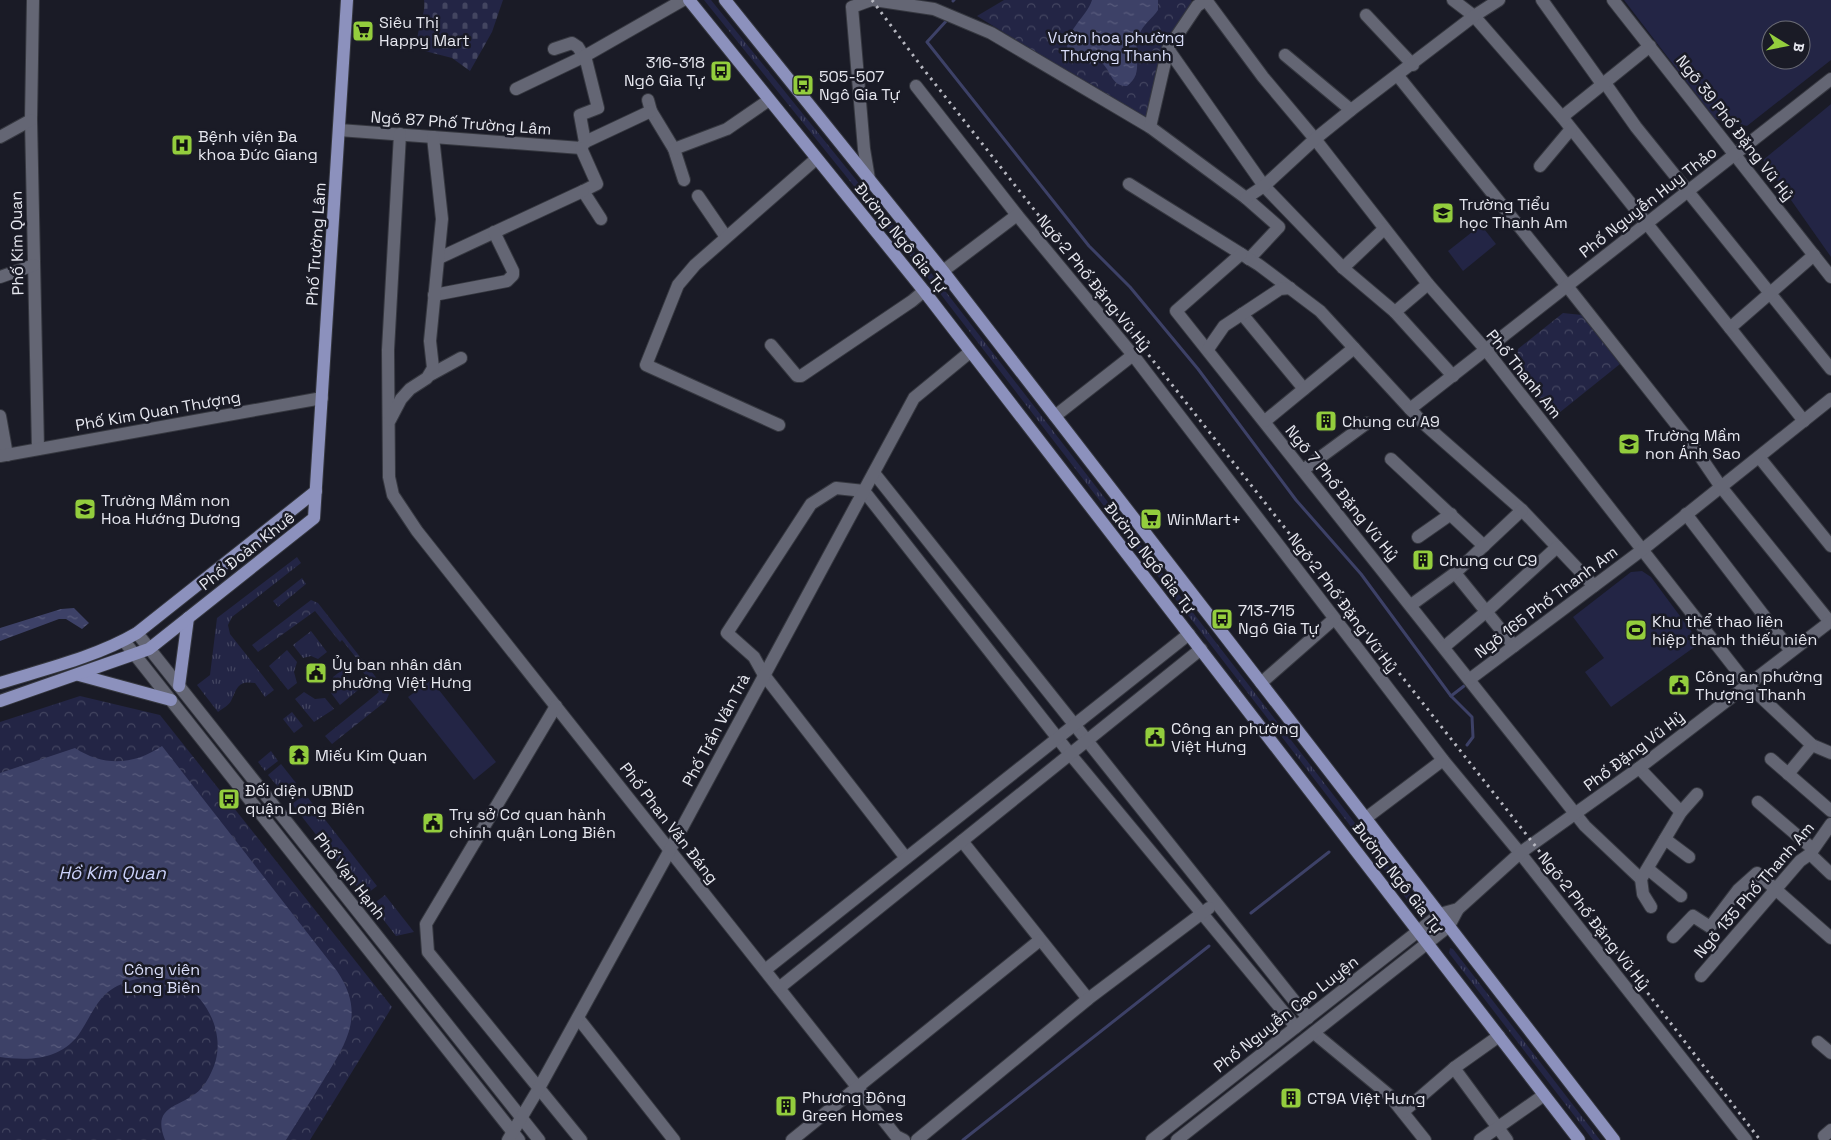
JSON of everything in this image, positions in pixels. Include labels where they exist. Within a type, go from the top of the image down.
[{"type":"main road","name":"Phố Trường Lâm","points":[[316,491],[348,0]]},
{"type":"main road","name":"Đường Ngô Gia Tự","points":[[690,0],[924,291],[1579,1140]]},
{"type":"main road","name":"Đường Ngô Gia Tự","points":[[726,0],[943,271],[1614,1140]]},
{"type":"main road","name":"Phố Đoàn Khuê","points":[[0,701],[149,649],[314,518],[316,491]]},
{"type":"main road","name":"Phố Đoàn Khuê","points":[[0,683],[124,640],[137,633],[316,491]]},
{"type":"main road","points":[[179,686],[188,618]]},
{"type":"main road","points":[[79,675],[170,700]]},
{"type":"street","name":"Phố Kim Quan","points":[[33,0],[31,120],[38,449]]},
{"type":"street","points":[[516,90],[585,56],[683,0]]},
{"type":"street","points":[[869,179],[864,149],[850,4],[872,0],[934,9],[991,33],[1150,127],[1246,198],[1279,227],[1245,257]]},
{"type":"street","points":[[1150,127],[1168,49],[1197,6],[1206,0]]},
{"type":"street","name":"Phố Thanh Am","points":[[1206,0],[1262,77],[1315,139],[1428,284],[1486,350],[1748,685],[1812,745],[1830,752]]},
{"type":"street","points":[[1453,0],[1474,16],[1562,117],[1804,421]]},
{"type":"street","points":[[1246,198],[1264,186],[1315,139],[1352,110],[1413,65],[1474,16],[1499,0]]},
{"type":"street","points":[[1542,0],[1636,127],[1771,292],[1831,369]]},
{"type":"street","name":"Ngõ 39 Phố Đặng Vũ Hỷ","points":[[1613,0],[1831,277]]},
{"type":"street","points":[[1366,15],[1413,65]]},
{"type":"street","points":[[439,258],[597,184],[583,145],[580,115],[598,108],[585,56],[575,44],[566,44],[554,49]]},
{"type":"street","points":[[1562,117],[1650,46]]},
{"type":"street","points":[[1168,49],[1264,186],[1343,268],[1395,312],[1453,376]]},
{"type":"street","points":[[1285,55],[1352,110]]},
{"type":"street","points":[[1398,76],[1691,443],[1721,487],[1831,621]]},
{"type":"street","name":"Phố Nguyễn Huy Thảo","points":[[1410,409],[1831,79]]},
{"type":"street","name":"Ngõ 2 Phố Đặng Vũ Hỷ","points":[[916,86],[1017,215],[1133,355],[1443,760],[1520,853],[1746,1140]]},
{"type":"street","points":[[674,149],[727,129],[769,100]]},
{"type":"street","points":[[583,145],[650,105],[674,149],[684,180]]},
{"type":"street","points":[[2,132],[31,120]]},
{"type":"street","points":[[1540,166],[1571,129]]},
{"type":"street","name":"Ngõ 87 Phố Trường Lâm","points":[[339,130],[583,145]]},
{"type":"street","name":"Phố Phan Văn Đáng","points":[[400,134],[388,345],[392,490],[417,531],[899,1139]]},
{"type":"street","points":[[430,375],[433,368],[430,341],[442,219],[432,137]]},
{"type":"street","points":[[778,425],[646,365],[678,285],[695,264],[816,159]]},
{"type":"street","points":[[1129,184],[1245,257],[1320,311],[1410,409],[1522,510],[1594,586]]},
{"type":"street","points":[[584,191],[601,220]]},
{"type":"street","points":[[698,196],[726,237]]},
{"type":"street","points":[[943,271],[1017,215]]},
{"type":"street","points":[[1343,268],[1384,229]]},
{"type":"street","points":[[434,295],[507,281],[511,278],[513,271],[494,232]]},
{"type":"street","points":[[1730,328],[1814,256]]},
{"type":"street","name":"Ngõ 7 Phố Đặng Vũ Hỷ","points":[[1245,257],[1176,311],[1411,604],[1585,826],[1644,874],[1681,896]]},
{"type":"street","points":[[0,277],[34,265]]},
{"type":"street","points":[[1395,312],[1428,284]]},
{"type":"street","points":[[1208,349],[1224,326],[1280,289],[1290,288]]},
{"type":"street","points":[[770,345],[799,376],[831,357],[924,291]]},
{"type":"street","points":[[1242,314],[1304,389]]},
{"type":"street","points":[[1265,421],[1354,348]]},
{"type":"street","name":"Phố Trần Văn Trà","points":[[513,1137],[521,1118],[670,850],[914,398],[970,352]]},
{"type":"street","points":[[1055,416],[1133,355]]},
{"type":"street","points":[[389,421],[401,399],[430,375],[461,358]]},
{"type":"street","name":"Phố Kim Quan Thượng","points":[[3,455],[322,398]]},
{"type":"street","name":"Ngõ 165 Phố Thanh Am","points":[[1470,679],[1642,550],[1831,399]]},
{"type":"street","points":[[0,416],[3,455]]},
{"type":"street","points":[[1303,470],[1367,423]]},
{"type":"street","points":[[1759,457],[1831,546]]},
{"type":"street","points":[[1391,459],[1484,546]]},
{"type":"street","points":[[874,473],[1308,1018]]},
{"type":"street","points":[[906,858],[764,675],[754,657],[727,633],[811,504],[836,488],[864,491],[1070,754],[1203,912],[1296,1027]]},
{"type":"street","points":[[1411,604],[1455,573],[1522,510]]},
{"type":"street","points":[[1418,537],[1451,514]]},
{"type":"street","points":[[1686,514],[1791,651]]},
{"type":"street","points":[[1444,647],[1487,612],[1558,547]]},
{"type":"street","points":[[1455,573],[1514,646]]},
{"type":"street","points":[[1261,683],[1334,619]]},
{"type":"street","name":"Phố Đặng Vũ Hỷ","points":[[1449,926],[1458,908],[1520,853],[1639,768],[1831,621]]},
{"type":"street","name":"Phố Vạn Hạnh","points":[[137,633],[539,1140]]},
{"type":"street","points":[[765,970],[1188,634]]},
{"type":"street","name":"Phố Vạn Hạnh","points":[[124,640],[513,1137]]},
{"type":"street","points":[[779,988],[1200,649]]},
{"type":"street","points":[[1123,686],[1136,701]]},
{"type":"street","points":[[556,706],[426,924],[428,952],[581,1140]]},
{"type":"street","points":[[1788,774],[1812,745]]},
{"type":"street","points":[[1771,759],[1831,810]]},
{"type":"street","points":[[1366,818],[1443,760]]},
{"type":"street","points":[[1639,768],[1681,812]]},
{"type":"street","points":[[1651,907],[1643,894],[1644,874],[1681,812],[1698,794]]},
{"type":"street","points":[[1758,802],[1811,852],[1831,874]]},
{"type":"street","name":"Ngõ 135 Phố Thanh Am","points":[[1701,976],[1800,861],[1811,852],[1831,824]]},
{"type":"street","points":[[1665,839],[1689,857]]},
{"type":"street","points":[[962,841],[1088,999]]},
{"type":"street","points":[[1673,937],[1693,916],[1710,927],[1738,890],[1757,873],[1831,938]]},
{"type":"street","points":[[917,1140],[1088,999],[1217,902]]},
{"type":"street","name":"Phố Đặng Vũ Hỷ","points":[[1440,914],[1458,908]]},
{"type":"street","name":"Phố Nguyễn Cao Luyện","points":[[1152,1140],[1440,914]]},
{"type":"street","name":"Phố Nguyễn Cao Luyện","points":[[1177,1140],[1449,926]]},
{"type":"street","points":[[792,1140],[1040,940]]},
{"type":"street","points":[[578,1018],[674,1140]]},
{"type":"street","points":[[1314,1033],[1379,1086],[1425,1140]]},
{"type":"street","points":[[1403,1112],[1454,1068],[1499,1036]]},
{"type":"street","points":[[1818,1042],[1831,1052]]},
{"type":"street","points":[[1454,1068],[1507,1140]]},
{"type":"street","points":[[1480,1140],[1544,1095]]},
{"type":"green space","points":[[424,0],[503,0],[492,32],[470,71],[452,58],[421,50],[418,44],[418,32]]},
{"type":"green space","points":[[704,0],[711,0],[936,279],[1412,897],[1413,903],[1409,902],[932,283]]},
{"type":"green space","name":"Vườn hoa phường Thượng Thanh","points":[[1004,0],[1192,1],[1162,53],[1147,121],[977,16]]},
{"type":"green space","points":[[1624,0],[1831,0],[1831,60],[1747,126],[1715,119]]},
{"type":"green space","points":[[1831,104],[1831,257],[1763,160]]},
{"type":"green space","points":[[1481,225],[1496,244],[1463,271],[1448,251]]},
{"type":"green space","points":[[1563,313],[1582,315],[1620,364],[1554,417],[1516,368],[1518,349]]},
{"type":"green space","points":[[297,557],[301,563],[232,617],[228,625],[230,634],[274,690],[265,697],[255,683],[241,684],[236,689],[229,704],[218,712],[197,685],[210,675],[217,618]]},
{"type":"green space","name":"Khu thể thao liên hiệp thanh thiếu niên","points":[[1642,571],[1651,577],[1700,643],[1611,707],[1585,672],[1604,658],[1573,617],[1631,572]]},
{"type":"green space","points":[[302,578],[306,584],[278,607],[273,601]]},
{"type":"green space","points":[[311,600],[318,603],[389,694],[386,701],[332,744],[325,736],[379,692],[354,661],[357,659],[342,640],[340,642],[315,611],[258,652],[252,645]]},
{"type":"green space","points":[[311,631],[327,652],[318,659],[311,656],[303,658],[293,645]]},
{"type":"green space","points":[[287,650],[297,662],[294,672],[297,683],[288,690],[269,666]]},
{"type":"green space","points":[[342,670],[358,690],[340,705],[331,693],[333,677]]},
{"type":"green space","points":[[431,680],[496,762],[474,780],[408,697]]},
{"type":"green space","points":[[304,692],[315,699],[325,698],[334,709],[314,722],[295,699]]},
{"type":"green space","name":"Hồ Kim Quan","points":[[80,696],[160,715],[392,1007],[310,1140],[0,1140],[0,722]]},
{"type":"green space","points":[[292,712],[303,726],[294,733],[283,719]]},
{"type":"green space","points":[[271,751],[278,761],[265,771],[258,762]]},
{"type":"green space","points":[[281,764],[296,783],[283,793],[268,775]]},
{"type":"green space","points":[[305,794],[377,886],[364,896],[292,804]]},
{"type":"green space","points":[[385,895],[414,932],[396,936],[372,905]]},
{"type":"green space","points":[[1450,948],[1453,949],[1600,1140],[1593,1140],[1449,953]]},
{"type":"water","points":[[1092,0],[1158,0],[1158,10],[1139,35],[1136,49],[1136,75],[1127,86],[1118,84],[1099,60],[1069,53],[1067,46],[1071,33]]},
{"type":"water","points":[[74,608],[89,623],[82,629],[66,619],[59,619],[0,641],[0,628],[61,609]]},
{"type":"water","name":"Hồ Kim Quan","points":[[162,746],[337,971],[346,986],[352,1014],[346,1040],[332,1067],[286,1140],[165,1140],[162,1129],[164,1115],[168,1110],[195,1094],[206,1082],[214,1066],[218,1044],[213,1021],[202,1001],[185,986],[176,981],[153,977],[141,978],[118,985],[101,999],[74,1041],[65,1048],[55,1053],[34,1058],[0,1057],[0,773],[75,748],[97,758],[119,761],[141,757]]},
{"type":"waterway","points":[[948,19],[927,42],[1089,246],[1130,287],[1198,369],[1296,500],[1361,574],[1451,696],[1472,717],[1473,737],[1467,745]]},
{"type":"waterway","points":[[1451,696],[1464,686]]},
{"type":"waterway","points":[[1251,913],[1329,852]]},
{"type":"waterway","points":[[963,1140],[1209,946]]},
{"type":"railway","points":[[872,0],[921,66],[1533,843],[1760,1140]]},
{"type":"place","name":"Siêu Thị Happy Mart","points":[[363,31]]},
{"type":"place","name":"316-318 Ngô Gia Tự","points":[[721,71]]},
{"type":"place","name":"505-507 Ngô Gia Tự","points":[[803,85]]},
{"type":"place","name":"Bệnh viện Đa khoa Đức Giang","points":[[182,145]]},
{"type":"place","name":"Trường Tiểu học Thanh Am","points":[[1443,213]]},
{"type":"place","name":"Chung cư A9","points":[[1326,421]]},
{"type":"place","name":"Trường Mầm non Ánh Sao","points":[[1629,444]]},
{"type":"place","name":"Trường Mầm non Hoa Hướng Dương","points":[[85,509]]},
{"type":"place","name":"WinMart+","points":[[1151,519]]},
{"type":"place","name":"Chung cư C9","points":[[1423,560]]},
{"type":"place","name":"713-715 Ngô Gia Tự","points":[[1222,619]]},
{"type":"place","name":"Khu thể thao liên hiệp thanh thiếu niên","points":[[1636,630]]},
{"type":"place","name":"Ủy ban nhân dân phường Việt Hưng","points":[[316,673]]},
{"type":"place","name":"Công an phường Thượng Thanh","points":[[1679,685]]},
{"type":"place","name":"Công an phường Việt Hưng","points":[[1155,737]]},
{"type":"place","name":"Miếu Kim Quan","points":[[299,755]]},
{"type":"place","name":"Đối diện UBND quận Long Biên","points":[[229,799]]},
{"type":"place","name":"Trụ sở Cơ quan hành chính quận Long Biên","points":[[433,823]]},
{"type":"place","name":"CT9A Việt Hưng","points":[[1291,1098]]},
{"type":"place","name":"Phương Đông Green Homes","points":[[786,1106]]},
{"type":"park label","name":"Công viên Long Biên","points":[[162,978]]}]
